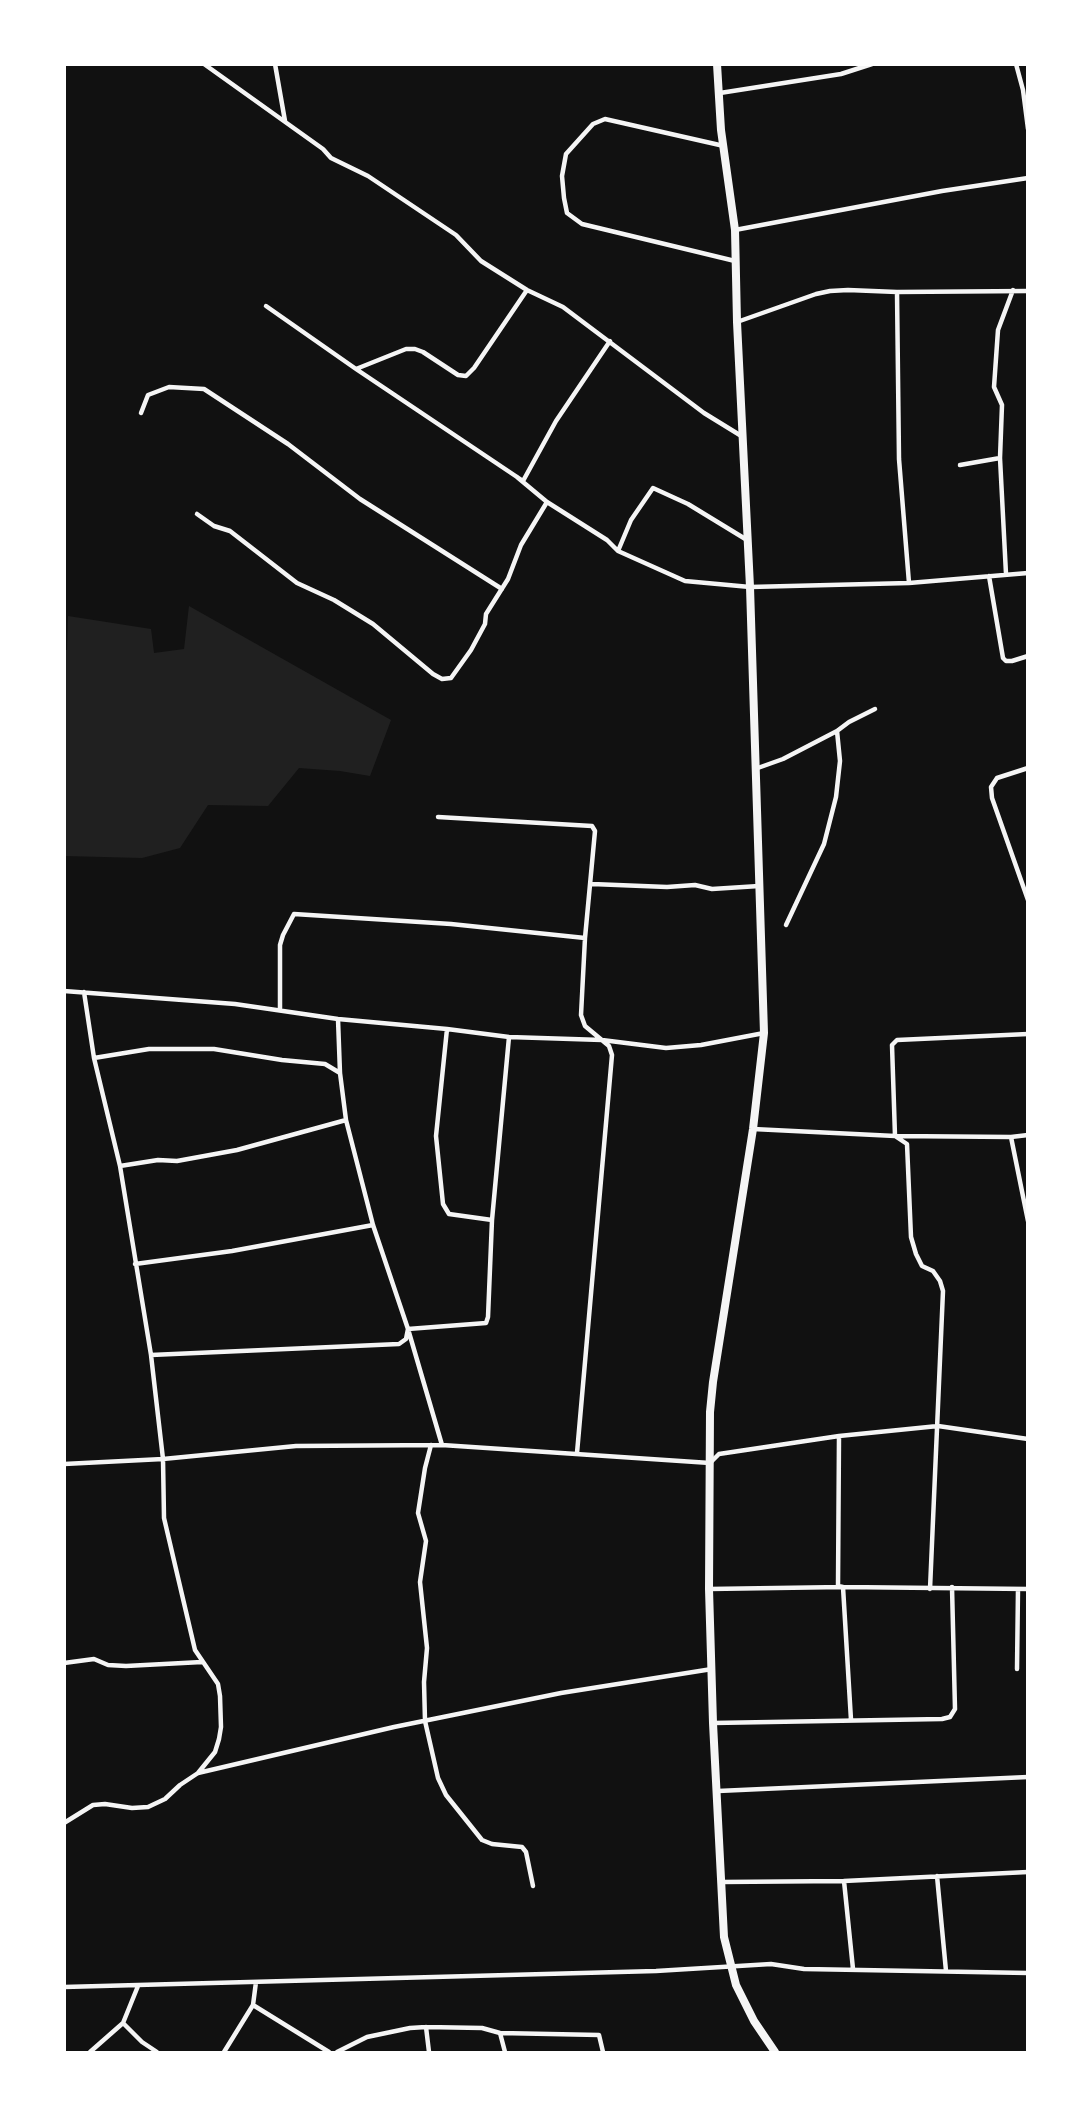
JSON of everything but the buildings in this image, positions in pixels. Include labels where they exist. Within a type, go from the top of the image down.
[{"type":"highway","points":[[717,64],[721,130],[735,230],[737,322],[750,587],[764,1033],[753,1129],[712,1382],[709,1589],[724,1937],[736,1985],[754,2021],[774,2052]]},
{"type":"street","points":[[204,64],[323,149],[331,158],[368,176],[456,235],[481,261],[527,290],[563,307],[704,413],[743,436]]},
{"type":"street","points":[[275,64],[285,122]]},
{"type":"street","points":[[720,93],[841,74],[872,64]]},
{"type":"street","points":[[1016,64],[1025,89],[1028,129]]},
{"type":"street","points":[[724,146],[605,119],[593,124],[567,154],[562,176],[564,198],[567,213],[582,224],[735,261]]},
{"type":"street","points":[[735,230],[942,191],[1028,178]]},
{"type":"street","points":[[356,369],[406,349],[415,349],[458,375],[466,376],[474,368],[527,290]]},
{"type":"street","points":[[737,322],[823,292],[848,290],[1028,291]]},
{"type":"street","points":[[1006,574],[1000,458],[1002,405],[994,387],[998,330],[1013,290]]},
{"type":"street","points":[[897,292],[899,459],[909,583]]},
{"type":"street","points":[[266,306],[524,481],[556,421],[610,341]]},
{"type":"street","points":[[141,413],[148,395],[169,387],[204,389],[288,444],[360,498],[502,589]]},
{"type":"street","points":[[960,465],[1000,458]]},
{"type":"street","points":[[517,477],[547,502],[607,540],[618,551],[685,581],[750,587],[909,583],[1028,573]]},
{"type":"street","points":[[618,551],[631,520],[652,488],[688,504],[747,540]]},
{"type":"street","points":[[197,514],[214,526],[230,531],[297,583],[334,600],[373,624],[442,679],[451,678],[471,650],[485,624],[486,614],[508,579],[521,545],[547,502]]},
{"type":"street","points":[[989,576],[1003,658],[1006,661],[1012,661],[1028,656]]},
{"type":"street","points":[[755,769],[783,759],[875,709]]},
{"type":"street","points":[[786,925],[824,844],[836,797],[840,761],[837,731]]},
{"type":"street","points":[[1028,768],[997,778],[991,787],[992,798],[1028,900]]},
{"type":"street","points":[[438,817],[592,826],[596,831],[585,938],[581,1015],[585,1026],[609,1047],[612,1055],[577,1453]]},
{"type":"street","points":[[592,884],[667,887],[695,885],[712,889],[759,886]]},
{"type":"street","points":[[280,1010],[280,945],[294,914],[451,924],[585,938]]},
{"type":"street","points":[[64,991],[234,1004],[338,1019],[510,1036],[602,1040],[666,1048],[701,1045],[764,1033]]},
{"type":"street","points":[[64,1823],[93,1805],[148,1807],[165,1799],[198,1773],[215,1752],[221,1727],[218,1684],[195,1650],[164,1518],[164,1460],[151,1356],[120,1166],[94,1058],[84,992]]},
{"type":"street","points":[[338,1019],[340,1073],[346,1120],[373,1225],[408,1329],[442,1445]]},
{"type":"street","points":[[447,1029],[435,1136],[443,1204],[449,1214],[492,1220]]},
{"type":"street","points":[[895,1136],[892,1045],[897,1040],[1028,1034]]},
{"type":"street","points":[[408,1329],[486,1323],[492,1220],[510,1036]]},
{"type":"street","points":[[94,1058],[149,1049],[214,1049],[325,1064],[340,1073]]},
{"type":"street","points":[[120,1166],[158,1160],[177,1161],[237,1150],[346,1120]]},
{"type":"street","points":[[753,1129],[895,1136],[1011,1137],[1028,1135]]},
{"type":"street","points":[[895,1136],[907,1144],[911,1237],[916,1254],[922,1266],[933,1271],[940,1281],[943,1292],[930,1589]]},
{"type":"street","points":[[1011,1137],[1028,1221]]},
{"type":"street","points":[[135,1264],[232,1251],[373,1225]]},
{"type":"street","points":[[151,1356],[399,1344],[406,1339],[408,1329]]},
{"type":"street","points":[[64,1464],[164,1460],[296,1446],[431,1445],[710,1463],[719,1454],[839,1436],[938,1426],[1028,1439]]},
{"type":"street","points":[[839,1436],[838,1586],[843,1587]]},
{"type":"street","points":[[431,1445],[418,1514],[426,1541],[420,1582],[427,1648],[425,1721],[438,1778],[446,1795],[482,1840],[492,1844],[522,1847],[526,1852],[533,1886]]},
{"type":"street","points":[[843,1587],[851,1720]]},
{"type":"street","points":[[709,1589],[843,1587],[930,1589],[952,1587],[1028,1590]]},
{"type":"street","points":[[713,1723],[950,1717],[955,1709],[952,1587]]},
{"type":"street","points":[[1017,1669],[1018,1589]]},
{"type":"street","points":[[64,1663],[94,1659],[108,1665],[126,1666],[202,1662]]},
{"type":"street","points":[[198,1773],[425,1721],[561,1693],[712,1669]]},
{"type":"street","points":[[718,1791],[1028,1777]]},
{"type":"street","points":[[722,1882],[844,1881],[1028,1872]]},
{"type":"street","points":[[937,1876],[946,1971]]},
{"type":"street","points":[[844,1881],[853,1969]]},
{"type":"street","points":[[64,1987],[656,1971],[771,1964],[804,1969],[1028,1973]]},
{"type":"street","points":[[224,2052],[253,2005],[256,1982]]},
{"type":"street","points":[[90,2052],[123,2023],[138,1986]]},
{"type":"street","points":[[253,2005],[329,2052]]},
{"type":"street","points":[[123,2023],[142,2042],[157,2052]]},
{"type":"street","points":[[426,2027],[429,2052]]},
{"type":"street","points":[[337,2052],[367,2037],[426,2027],[482,2028],[500,2033],[599,2035],[603,2052]]},
{"type":"street","points":[[500,2033],[505,2052]]},
{"type":"shaded area","points":[[189,606],[391,720],[370,776],[299,768],[268,806],[208,805],[180,848],[142,858],[65,856],[64,650],[67,650],[68,616],[151,629],[154,653],[184,649]]}]
